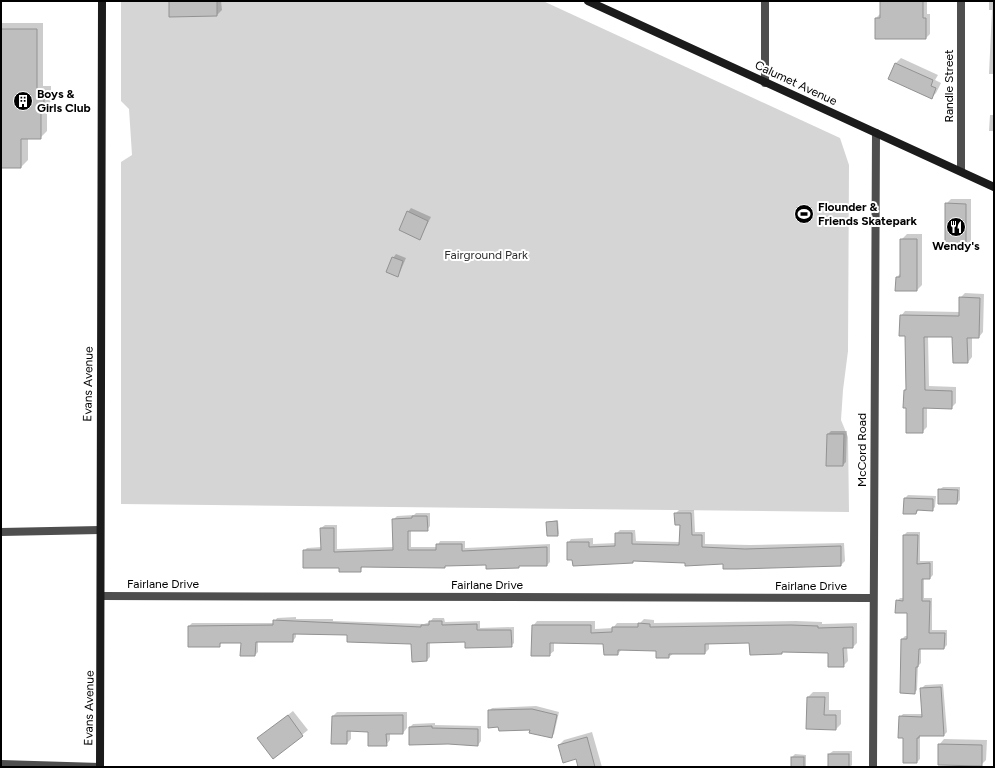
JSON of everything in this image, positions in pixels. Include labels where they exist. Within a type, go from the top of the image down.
[{"type":"street","name":"Evans Avenue","points":[[100,767],[103,131],[102,1]]},
{"type":"street","name":"Calumet Avenue","points":[[588,1],[994,187]]},
{"type":"street","points":[[765,1],[765,82]]},
{"type":"street","name":"Randle Street","points":[[961,1],[961,172]]},
{"type":"street","name":"McCord Road","points":[[873,767],[876,133]]},
{"type":"street","points":[[1,532],[100,530]]},
{"type":"street","name":"Fairlane Drive","points":[[101,596],[874,598]]},
{"type":"street","points":[[1,764],[100,767]]},
{"type":"green space","name":"Fairground Park","points":[[121,1],[543,1],[840,138],[849,165],[848,351],[841,420],[848,437],[849,512],[121,504],[121,162],[132,155],[129,109],[121,101]]},
{"type":"building","points":[[169,1],[217,1],[217,16],[169,17]]},
{"type":"building","points":[[880,1],[923,1],[923,18],[926,18],[926,39],[875,39],[875,18],[880,18]]},
{"type":"building","name":"Boys & Girls Club","points":[[1,29],[37,29],[37,93],[44,93],[44,109],[41,109],[41,139],[21,139],[21,168],[1,168]]},
{"type":"building","points":[[895,63],[933,80],[931,86],[936,88],[932,99],[888,79]]},
{"type":"building","name":"Wendy's","points":[[945,203],[966,204],[966,250],[945,250]]},
{"type":"building","points":[[407,211],[428,221],[420,240],[399,230]]},
{"type":"building","points":[[900,239],[917,239],[917,291],[895,291],[896,277],[900,277]]},
{"type":"building","points":[[392,257],[403,261],[398,277],[386,272]]},
{"type":"building","points":[[959,297],[980,298],[979,338],[967,338],[968,363],[953,363],[952,337],[924,337],[925,390],[952,391],[952,409],[923,408],[923,433],[906,433],[906,408],[903,408],[904,390],[906,390],[905,336],[899,336],[900,315],[959,316]]},
{"type":"building","points":[[827,434],[844,434],[843,466],[826,466]]},
{"type":"building","points":[[938,489],[958,490],[957,504],[938,504]]},
{"type":"building","points":[[904,498],[933,499],[933,511],[917,510],[916,514],[903,514]]},
{"type":"building","points":[[674,513],[691,513],[692,535],[702,535],[702,547],[745,549],[841,546],[841,566],[723,569],[723,564],[685,566],[685,563],[633,561],[633,563],[573,566],[572,560],[567,560],[567,542],[589,542],[589,547],[615,546],[615,533],[632,533],[632,544],[679,545],[680,525],[675,525]]},
{"type":"building","points":[[412,516],[427,516],[428,531],[408,531],[408,550],[436,550],[436,544],[462,544],[462,551],[547,547],[547,566],[519,566],[519,568],[486,569],[486,565],[445,566],[445,568],[361,567],[361,572],[339,572],[339,568],[303,568],[303,550],[321,550],[320,528],[334,528],[334,552],[393,550],[392,519],[412,518]]},
{"type":"building","points":[[557,521],[558,536],[547,536],[546,522]]},
{"type":"building","points":[[903,535],[918,535],[917,564],[930,563],[930,579],[922,579],[922,601],[930,601],[929,633],[945,633],[944,649],[919,649],[918,667],[916,667],[915,694],[900,693],[901,639],[907,639],[907,613],[895,613],[896,600],[903,601]]},
{"type":"building","points":[[273,620],[421,627],[421,625],[429,625],[429,621],[442,621],[442,625],[477,624],[477,630],[511,630],[512,647],[465,648],[465,642],[427,643],[427,661],[412,662],[411,644],[347,642],[347,635],[293,634],[293,642],[256,642],[255,656],[240,656],[241,643],[220,643],[220,647],[188,647],[188,626],[273,625]]},
{"type":"building","points":[[638,623],[650,624],[650,627],[791,625],[818,626],[818,628],[853,627],[853,648],[843,648],[844,667],[828,667],[828,653],[782,652],[782,654],[750,655],[749,643],[705,644],[705,654],[669,654],[669,658],[656,658],[656,651],[618,650],[618,655],[604,655],[603,644],[550,643],[550,656],[531,656],[532,625],[591,625],[591,633],[612,632],[612,627],[638,627]]},
{"type":"building","points":[[941,687],[944,736],[919,736],[919,738],[917,738],[917,763],[903,763],[903,738],[898,738],[899,716],[922,717],[920,688]]},
{"type":"building","points":[[807,697],[825,697],[824,715],[836,715],[836,730],[806,729]]},
{"type":"building","points":[[532,709],[557,715],[552,738],[529,733],[530,730],[499,731],[498,727],[488,728],[488,710]]},
{"type":"building","points":[[288,715],[303,736],[273,759],[257,738]]},
{"type":"building","points":[[403,715],[403,734],[386,734],[387,746],[368,746],[368,732],[347,731],[347,744],[331,744],[332,716]]},
{"type":"building","points":[[432,726],[432,728],[478,729],[478,746],[448,744],[409,745],[409,727]]},
{"type":"building","points":[[587,737],[595,767],[578,767],[576,759],[563,763],[558,745]]},
{"type":"building","points":[[938,744],[982,745],[982,766],[938,765]]},
{"type":"building","points":[[828,754],[849,754],[849,767],[828,767]]},
{"type":"building","points":[[791,757],[804,757],[804,767],[791,767]]},
{"type":"place","name":"Boys & Girls Club","points":[[23,101]]},
{"type":"place","name":"Flounder & Friends Skatepark","points":[[804,214]]},
{"type":"place","name":"Wendy's","points":[[956,227]]}]
